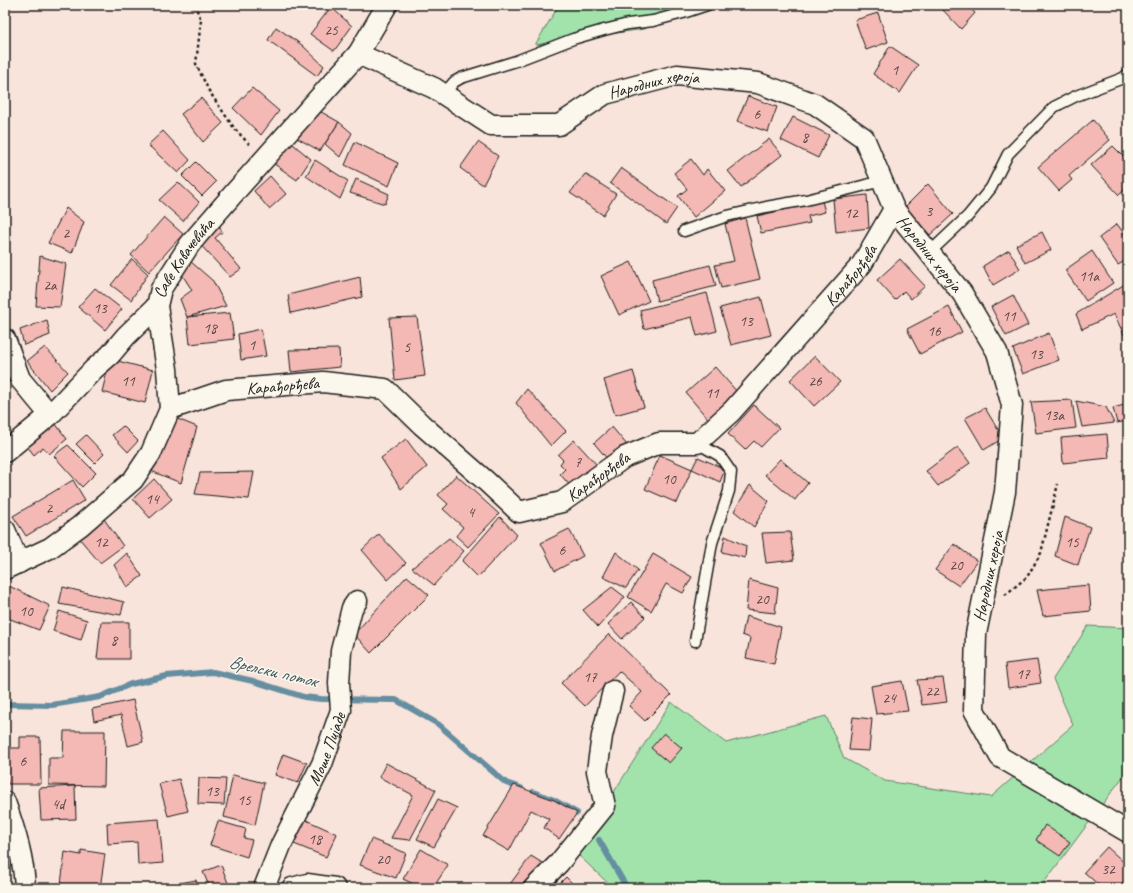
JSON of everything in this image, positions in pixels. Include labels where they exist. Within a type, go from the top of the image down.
[{"type":"street","name":"Саве Ковачевића","points":[[12,566],[50,548],[80,526],[133,480],[151,453],[170,409],[167,369],[157,306],[161,289],[190,244],[358,54],[387,5]]},
{"type":"street","name":"Народних хероја","points":[[358,54],[434,88],[491,125],[559,125],[605,94],[677,75],[758,83],[815,104],[864,138],[894,209],[962,294],[997,352],[1012,405],[1005,492],[976,634],[974,710],[1000,756],[1128,832]]},
{"type":"street","name":"Карађорђева","points":[[170,409],[226,390],[323,382],[385,389],[422,425],[487,482],[518,512],[562,502],[625,457],[659,443],[697,443],[732,411],[862,264],[894,209]]},
{"type":"street","points":[[5,452],[50,414],[157,306]]},
{"type":"street","points":[[5,339],[20,379],[50,414]]},
{"type":"street","points":[[5,530],[12,566]]},
{"type":"street","name":"Моше Пијаде","points":[[264,888],[281,845],[322,764],[341,710],[341,651],[352,608],[357,601]]},
{"type":"street","points":[[534,888],[559,863],[605,806],[598,771],[602,736],[613,690]]},
{"type":"street","points":[[5,802],[17,838],[29,888]]},
{"type":"street","points":[[292,888],[307,884],[334,888]]},
{"type":"lane","points":[[443,95],[454,82],[461,78],[523,59],[604,30],[628,24],[653,21],[707,5]]},
{"type":"lane","points":[[929,253],[968,216],[991,188],[1008,154],[1054,107],[1076,96],[1123,78],[1128,74]]},
{"type":"lane","points":[[684,231],[727,216],[806,200],[882,181]]},
{"type":"lane","points":[[695,641],[712,543],[729,491],[731,472],[720,456],[697,443]]},
{"type":"path","points":[[193,5],[196,8],[201,20],[196,64],[209,91],[234,128],[264,159]]},
{"type":"path","points":[[982,606],[1008,593],[1028,577],[1041,553],[1058,484]]},
{"type":"green space","points":[[559,5],[706,5],[644,29],[535,45]]},
{"type":"green space","points":[[1088,626],[1128,628],[1128,770],[1040,888],[613,888],[571,848],[605,806],[671,702],[726,743],[826,716],[844,758],[885,781],[991,797],[1073,725],[1053,679]]},
{"type":"building","points":[[946,5],[967,5],[975,13],[961,29],[942,9]]},
{"type":"building","points":[[331,7],[352,26],[334,51],[310,34]]},
{"type":"building","points":[[878,13],[888,42],[866,50],[855,20]]},
{"type":"building","points":[[276,27],[302,45],[324,66],[317,76],[268,40]]},
{"type":"building","points":[[890,46],[918,65],[900,93],[873,74]]},
{"type":"building","points":[[252,88],[279,111],[261,135],[233,108]]},
{"type":"building","points":[[748,96],[777,107],[768,132],[737,121]]},
{"type":"building","points":[[201,98],[223,123],[203,142],[181,114]]},
{"type":"building","points":[[316,109],[339,122],[320,151],[297,138]]},
{"type":"building","points":[[793,117],[829,135],[818,158],[781,140]]},
{"type":"building","points":[[1093,120],[1110,140],[1069,176],[1072,180],[1059,191],[1038,167]]},
{"type":"building","points":[[339,122],[352,133],[340,157],[325,144]]},
{"type":"building","points":[[163,131],[190,160],[178,173],[148,145]]},
{"type":"building","points":[[769,139],[782,155],[741,187],[728,171]]},
{"type":"building","points":[[288,140],[311,159],[297,180],[270,161]]},
{"type":"building","points":[[355,142],[398,163],[389,186],[345,165]]},
{"type":"building","points":[[478,142],[498,156],[483,185],[460,168]]},
{"type":"building","points":[[1113,146],[1128,161],[1128,186],[1119,195],[1091,165]]},
{"type":"building","points":[[691,159],[703,175],[707,169],[725,191],[694,217],[678,196],[687,189],[674,173]]},
{"type":"building","points":[[315,160],[348,181],[340,199],[306,176]]},
{"type":"building","points":[[196,162],[216,182],[202,196],[182,176]]},
{"type":"building","points":[[621,168],[677,208],[666,224],[610,183]]},
{"type":"building","points":[[585,174],[616,194],[603,215],[570,193]]},
{"type":"building","points":[[270,176],[286,194],[269,209],[254,191]]},
{"type":"building","points":[[356,179],[389,194],[385,204],[350,193]]},
{"type":"building","points":[[178,182],[199,202],[183,221],[159,200]]},
{"type":"building","points":[[928,184],[953,214],[930,235],[905,207]]},
{"type":"building","points":[[867,195],[869,228],[836,232],[833,199]]},
{"type":"building","points":[[822,201],[825,212],[808,216],[810,223],[761,233],[757,216]]},
{"type":"building","points":[[66,208],[84,222],[72,253],[48,243]]},
{"type":"building","points":[[164,217],[183,234],[149,272],[131,255]]},
{"type":"building","points":[[745,218],[760,279],[721,288],[715,265],[734,261],[725,224]]},
{"type":"building","points":[[218,223],[222,232],[215,238],[241,269],[230,277],[197,241]]},
{"type":"building","points":[[1117,224],[1128,239],[1128,259],[1118,265],[1099,238]]},
{"type":"building","points":[[1042,232],[1051,250],[1025,263],[1016,245]]},
{"type":"building","points":[[1009,250],[1020,269],[993,285],[983,266]]},
{"type":"building","points":[[1092,251],[1113,283],[1086,301],[1065,270]]},
{"type":"building","points":[[40,256],[66,264],[60,307],[36,306]]},
{"type":"building","points":[[132,259],[148,274],[131,300],[111,285]]},
{"type":"building","points":[[900,259],[925,286],[911,299],[904,291],[895,300],[877,280]]},
{"type":"building","points":[[190,261],[213,281],[226,306],[187,317],[180,299],[192,290],[181,273]]},
{"type":"building","points":[[631,262],[649,301],[619,315],[601,276]]},
{"type":"building","points":[[710,265],[716,286],[657,301],[652,280]]},
{"type":"building","points":[[360,277],[362,297],[291,313],[288,295]]},
{"type":"building","points":[[1125,284],[1128,290],[1128,343],[1114,314],[1082,329],[1076,314]]},
{"type":"building","points":[[95,288],[122,309],[105,330],[78,307]]},
{"type":"building","points":[[707,293],[717,331],[697,336],[692,317],[644,329],[640,310]]},
{"type":"building","points":[[1013,295],[1028,325],[1006,336],[991,307]]},
{"type":"building","points":[[761,297],[771,335],[731,345],[720,308]]},
{"type":"building","points":[[949,307],[962,332],[920,354],[907,329]]},
{"type":"building","points":[[230,313],[234,339],[190,344],[187,317]]},
{"type":"building","points":[[417,317],[425,376],[395,380],[389,318]]},
{"type":"building","points":[[47,320],[50,335],[24,345],[20,330]]},
{"type":"building","points":[[261,329],[266,356],[241,360],[238,334]]},
{"type":"building","points":[[1049,333],[1059,360],[1023,374],[1013,349]]},
{"type":"building","points":[[45,347],[68,372],[50,390],[27,361]]},
{"type":"building","points":[[339,349],[340,367],[291,372],[289,350]]},
{"type":"building","points":[[815,356],[840,382],[814,406],[790,380]]},
{"type":"building","points":[[110,359],[153,370],[145,403],[102,392]]},
{"type":"building","points":[[715,367],[738,393],[708,419],[686,393]]},
{"type":"building","points":[[633,371],[644,407],[615,415],[604,380]]},
{"type":"building","points":[[527,389],[566,431],[551,446],[516,403]]},
{"type":"building","points":[[1072,400],[1076,428],[1036,433],[1031,402]]},
{"type":"building","points":[[1076,401],[1106,407],[1114,423],[1082,427]]},
{"type":"building","points":[[1128,404],[1128,421],[1117,423],[1113,408]]},
{"type":"building","points":[[754,405],[779,428],[761,447],[754,441],[745,450],[728,434]]},
{"type":"building","points":[[985,408],[1003,438],[984,450],[965,418]]},
{"type":"building","points":[[173,417],[197,427],[181,483],[151,471]]},
{"type":"building","points":[[52,419],[67,439],[49,454],[43,447],[34,455],[24,442]]},
{"type":"building","points":[[123,426],[138,441],[128,452],[112,435]]},
{"type":"building","points":[[612,427],[627,445],[609,461],[594,443]]},
{"type":"building","points":[[1107,434],[1109,458],[1063,463],[1061,438]]},
{"type":"building","points":[[86,435],[104,454],[95,463],[76,444]]},
{"type":"building","points":[[406,439],[427,467],[401,489],[381,458]]},
{"type":"building","points":[[574,440],[597,465],[572,488],[560,474],[565,469],[560,464],[563,460],[558,455]]},
{"type":"building","points":[[68,445],[96,473],[82,487],[54,456]]},
{"type":"building","points":[[958,447],[970,463],[938,486],[926,471]]},
{"type":"building","points":[[660,455],[692,469],[677,503],[645,489]]},
{"type":"building","points":[[698,457],[725,469],[720,482],[692,469]]},
{"type":"building","points":[[780,459],[808,483],[795,500],[765,475]]},
{"type":"building","points":[[254,472],[249,499],[195,494],[200,473]]},
{"type":"building","points":[[456,475],[499,514],[468,547],[456,536],[463,527],[443,509],[448,504],[438,495]]},
{"type":"building","points":[[154,479],[172,499],[150,518],[133,499]]},
{"type":"building","points":[[73,480],[85,500],[26,536],[13,516]]},
{"type":"building","points":[[750,485],[769,501],[754,527],[734,511]]},
{"type":"building","points":[[500,517],[517,535],[478,577],[462,561]]},
{"type":"building","points":[[1065,517],[1090,527],[1078,565],[1055,556]]},
{"type":"building","points":[[104,519],[123,546],[100,563],[79,538]]},
{"type":"building","points":[[569,529],[583,556],[555,571],[541,543]]},
{"type":"building","points":[[790,532],[794,560],[766,563],[762,533]]},
{"type":"building","points":[[379,534],[406,563],[388,580],[362,550]]},
{"type":"building","points":[[725,536],[746,546],[745,558],[722,552]]},
{"type":"building","points":[[449,538],[464,551],[434,585],[412,568]]},
{"type":"building","points":[[954,544],[977,561],[959,586],[935,570]]},
{"type":"building","points":[[616,552],[638,570],[626,588],[603,577]]},
{"type":"building","points":[[127,553],[142,576],[127,587],[114,565]]},
{"type":"building","points":[[653,554],[692,577],[683,593],[666,584],[651,611],[628,597]]},
{"type":"building","points":[[407,576],[429,595],[371,653],[354,634]]},
{"type":"building","points":[[749,580],[778,588],[775,613],[746,610]]},
{"type":"building","points":[[5,584],[50,606],[39,630],[5,617]]},
{"type":"building","points":[[1089,585],[1091,611],[1043,616],[1037,590]]},
{"type":"building","points":[[63,587],[124,602],[121,615],[59,604]]},
{"type":"building","points":[[612,587],[625,597],[598,627],[583,610]]},
{"type":"building","points":[[631,602],[645,617],[622,639],[608,624]]},
{"type":"building","points":[[59,611],[87,620],[81,640],[53,631]]},
{"type":"building","points":[[746,616],[781,627],[774,664],[746,658],[750,638],[742,635]]},
{"type":"building","points":[[101,622],[129,622],[129,659],[97,659]]},
{"type":"building","points":[[609,634],[671,695],[645,721],[629,706],[642,692],[619,671],[585,706],[561,683]]},
{"type":"building","points":[[1037,660],[1041,683],[1008,688],[1005,664]]},
{"type":"building","points":[[943,678],[947,702],[922,705],[917,680]]},
{"type":"building","points":[[902,681],[908,711],[876,714],[871,686]]},
{"type":"building","points":[[133,700],[143,742],[128,746],[121,715],[94,721],[92,709]]},
{"type":"building","points":[[853,717],[872,719],[869,751],[849,750]]},
{"type":"building","points":[[64,731],[105,731],[104,786],[49,785],[49,758],[63,758]]},
{"type":"building","points":[[664,733],[682,748],[669,763],[651,748]]},
{"type":"building","points":[[20,737],[40,737],[41,784],[8,784],[5,774],[5,748],[20,748]]},
{"type":"building","points":[[283,754],[307,763],[298,783],[275,775]]},
{"type":"building","points":[[386,763],[436,790],[410,840],[391,838],[413,795],[379,777]]},
{"type":"building","points":[[233,775],[264,783],[255,825],[224,817]]},
{"type":"building","points":[[199,778],[226,779],[224,805],[198,804]]},
{"type":"building","points":[[179,779],[188,811],[168,816],[159,784]]},
{"type":"building","points":[[514,785],[554,800],[577,813],[559,839],[544,828],[549,819],[531,810],[509,851],[483,836]]},
{"type":"building","points":[[75,786],[76,819],[41,820],[39,788]]},
{"type":"building","points":[[438,799],[457,808],[434,847],[417,839]]},
{"type":"building","points":[[159,819],[163,863],[138,865],[137,842],[108,844],[107,823]]},
{"type":"building","points":[[304,819],[337,834],[326,857],[294,844]]},
{"type":"building","points":[[218,821],[246,829],[244,838],[252,840],[247,857],[210,845]]},
{"type":"building","points":[[1045,825],[1070,842],[1060,856],[1036,840]]},
{"type":"building","points":[[371,839],[406,853],[396,878],[360,865]]},
{"type":"building","points":[[1107,847],[1128,866],[1128,877],[1118,888],[1102,888],[1084,872]]},
{"type":"building","points":[[421,849],[448,865],[433,888],[422,888],[403,879]]},
{"type":"building","points":[[81,850],[105,854],[100,888],[88,888],[61,884],[65,852],[81,855]]},
{"type":"building","points":[[531,856],[544,864],[524,888],[507,888]]},
{"type":"building","points":[[221,865],[230,888],[210,888],[203,872]]},
{"type":"building","points":[[566,877],[577,888],[555,888]]},
{"type":"building","points":[[196,880],[198,888],[165,888],[164,886]]},
{"type":"waterway","name":"Врелски поток","points":[[5,704],[52,705],[100,697],[131,684],[167,676],[213,672],[253,681],[304,697],[321,699],[396,700],[438,724],[506,783],[521,788]]},
{"type":"waterway","name":"Врелски поток","points":[[533,792],[554,800],[577,813]]},
{"type":"waterway","name":"Врелски поток","points":[[599,840],[627,888]]}]
